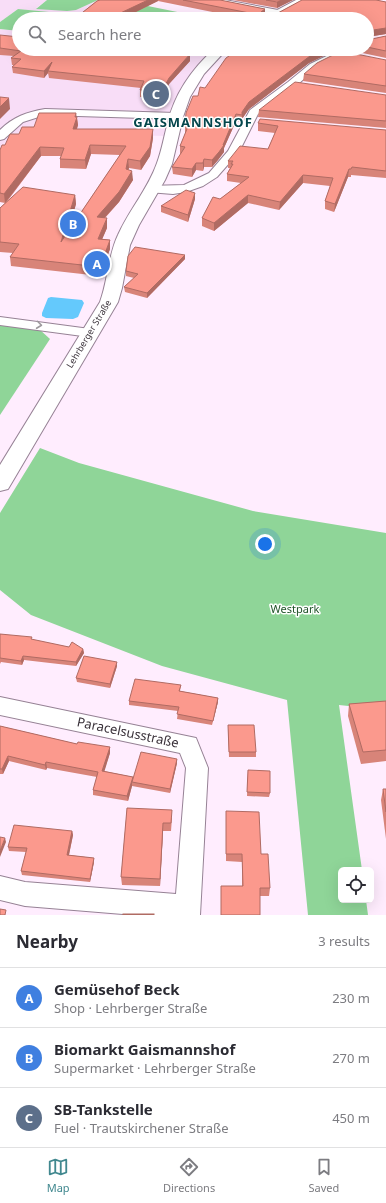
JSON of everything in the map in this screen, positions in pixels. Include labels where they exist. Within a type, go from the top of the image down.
[{"type":"street","points":[[212,0],[273,12]]},
{"type":"street","points":[[280,12],[304,0]]},
{"type":"street","name":"Lehrberger Straße","points":[[0,484],[112,296],[119,254],[124,239],[164,164],[183,95],[194,77],[214,56]]},
{"type":"street","points":[[152,189],[174,190],[186,188],[199,184],[213,175],[233,152],[248,120],[254,112],[292,84],[313,66],[332,56]]},
{"type":"street","points":[[292,84],[307,86]]},
{"type":"street","points":[[0,137],[16,120],[28,115],[45,112],[176,116]]},
{"type":"street","points":[[248,120],[264,122]]},
{"type":"street","points":[[0,321],[90,332]]},
{"type":"street","name":"Paracelsusstraße","points":[[0,706],[188,744],[197,768],[188,911],[25,894],[0,888]]},
{"type":"shaded area","points":[[0,0],[47,0],[36,8],[76,10],[98,0],[118,0],[88,12],[45,12],[18,9],[0,22]]},
{"type":"shaded area","points":[[0,29],[12,30],[12,56],[218,56],[209,64],[192,91],[168,136],[14,133],[0,149]]},
{"type":"green space","points":[[47,0],[98,0],[76,10],[67,11],[36,9]]},
{"type":"green space","points":[[118,0],[177,12],[88,12]]},
{"type":"green space","points":[[18,9],[49,12],[14,12]]},
{"type":"green space","points":[[12,13],[12,30],[0,29],[0,22]]},
{"type":"green space","points":[[0,325],[39,329],[50,339],[0,415]]},
{"type":"green space","name":"Westpark","points":[[40,448],[79,463],[253,511],[386,533],[386,710],[339,705],[362,867],[338,867],[338,903],[366,903],[368,915],[308,915],[287,700],[162,666],[31,615],[0,590],[0,513]]},
{"type":"water","points":[[48,298],[82,300],[84,303],[78,317],[73,319],[46,318],[42,316]]},
{"type":"building","points":[[148,0],[123,12],[83,12],[97,1]]},
{"type":"building","points":[[183,0],[220,0],[265,9],[261,12],[244,12]]},
{"type":"building","points":[[266,0],[282,0],[277,2]]},
{"type":"building","points":[[302,0],[376,0],[386,2],[386,28],[374,30],[374,12],[280,12]]},
{"type":"building","points":[[0,35],[12,36],[12,50],[0,48]]},
{"type":"building","points":[[386,36],[386,51],[374,48],[374,39]]},
{"type":"building","points":[[14,56],[188,56],[169,78],[161,93],[145,92],[146,90],[140,90],[144,81],[48,71],[52,62],[44,71],[12,67],[21,59],[11,58]]},
{"type":"building","points":[[229,56],[310,56],[249,102],[242,112],[242,115],[236,114],[224,145],[212,160],[204,159],[203,163],[196,163],[192,169],[172,167],[185,147],[180,146],[189,124],[185,124],[186,113],[193,96],[198,96],[200,87],[205,88]]},
{"type":"building","points":[[331,56],[366,56],[386,60],[386,86],[304,74],[317,63]]},
{"type":"building","points":[[295,82],[386,95],[386,121],[259,110]]},
{"type":"building","points":[[0,97],[9,98],[0,107]]},
{"type":"building","points":[[39,113],[76,113],[75,117],[77,117],[73,129],[153,129],[150,147],[140,161],[128,159],[126,169],[132,171],[119,192],[97,217],[107,218],[98,239],[110,240],[100,267],[10,257],[19,244],[0,242],[0,208],[23,187],[75,195],[61,242],[126,146],[90,145],[85,160],[60,159],[64,148],[40,147],[4,194],[0,193],[0,150],[2,145],[5,145],[10,134],[19,134],[22,127],[34,127]]},
{"type":"building","points":[[260,119],[386,130],[386,171],[352,167],[349,169],[335,204],[325,201],[333,178],[303,175],[280,202],[248,195],[214,223],[202,218],[213,197],[220,199],[249,177],[227,174],[233,164],[231,164],[233,161],[228,161],[240,146],[268,149],[278,126],[258,123]]},
{"type":"building","points":[[186,190],[195,193],[188,215],[161,206]]},
{"type":"building","points":[[135,247],[185,255],[147,293],[124,287],[138,274],[126,271],[128,256]]},
{"type":"building","points":[[0,634],[32,637],[31,639],[69,647],[72,642],[83,649],[76,662],[23,656],[21,661],[0,658]]},
{"type":"building","points":[[84,656],[117,662],[110,684],[76,678]]},
{"type":"building","points":[[135,679],[181,685],[179,691],[218,698],[213,721],[177,714],[179,707],[129,701]]},
{"type":"building","points":[[386,701],[386,750],[363,752],[349,704]]},
{"type":"building","points":[[228,725],[254,725],[256,752],[229,752]]},
{"type":"building","points":[[0,726],[77,744],[78,742],[110,747],[102,771],[133,777],[127,796],[93,790],[98,772],[46,762],[45,765],[8,756],[2,769],[0,769]]},
{"type":"building","points":[[141,752],[177,759],[170,789],[132,782]]},
{"type":"building","points":[[248,770],[270,771],[270,793],[247,792]]},
{"type":"building","points":[[383,789],[386,789],[386,812]]},
{"type":"building","points":[[127,808],[172,810],[171,823],[163,823],[160,879],[121,877]]},
{"type":"building","points":[[226,811],[259,812],[261,854],[268,854],[270,888],[260,888],[260,915],[221,915],[221,886],[243,886],[242,854],[226,854]]},
{"type":"building","points":[[14,825],[72,831],[67,855],[94,858],[90,879],[21,871],[27,848],[8,847]]},
{"type":"building","points":[[0,837],[5,838],[0,851]]},
{"type":"building","points":[[0,909],[6,910],[5,915],[0,915]]},
{"type":"building","points":[[154,914],[154,915],[123,915]]},
{"type":"place","name":"SB-Tankstelle","points":[[156,94]]},
{"type":"place","name":"Biomarkt Gaismannshof","points":[[73,224]]},
{"type":"place","name":"Gemüsehof Beck","points":[[97,264]]},
{"type":"district","name":"GAISMANNSHOF","points":[[193,122]]}]
